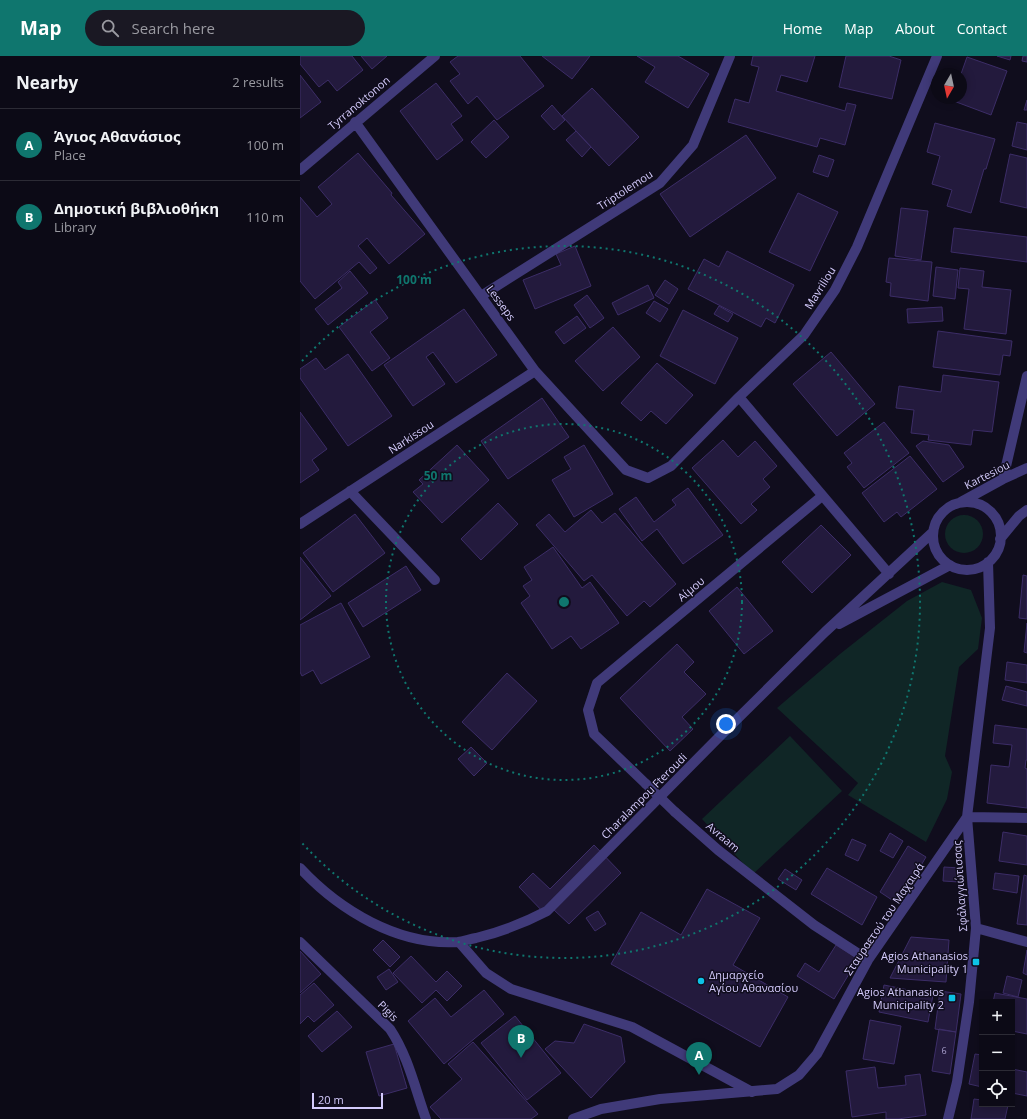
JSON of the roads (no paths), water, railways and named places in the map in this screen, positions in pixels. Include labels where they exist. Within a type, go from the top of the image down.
[{"type":"street","name":"Tyrranoktonon","points":[[300,170],[435,56]]},
{"type":"street","name":"Triptolemou","points":[[481,296],[660,183],[693,145],[730,56]]},
{"type":"street","name":"Mavriliou","points":[[648,478],[671,466],[739,397],[804,335],[835,290],[857,247],[937,56]]},
{"type":"street","name":"Lesseps","points":[[355,122],[535,371],[626,470],[648,478]]},
{"type":"street","name":"Narkissou","points":[[300,524],[535,371]]},
{"type":"street","points":[[1003,479],[1025,396],[1027,376]]},
{"type":"street","points":[[739,397],[889,574]]},
{"type":"street","name":"Kartesiou","points":[[957,503],[1027,468]]},
{"type":"street","points":[[350,491],[434,580]]},
{"type":"street","name":"Αίμου","points":[[588,710],[597,683],[822,496]]},
{"type":"street","points":[[968,502],[979,504],[989,510],[996,518],[1000,528],[1000,539],[996,552],[988,562],[979,567],[960,569],[950,565],[942,559],[936,551],[933,542],[933,532],[936,522],[941,514],[957,503],[968,502]]},
{"type":"street","points":[[1000,539],[1019,516],[1027,510]]},
{"type":"street","name":"Charalampou Fteroudi","points":[[300,868],[314,884],[356,914],[389,931],[427,941],[458,942],[496,933],[526,922],[547,911],[715,740],[825,632],[933,532]]},
{"type":"street","name":"Σταυραετού του Μαχαιρά","points":[[573,1119],[601,1109],[660,1099],[777,1089],[799,1075],[817,1054],[868,960],[967,818],[990,628],[988,562]]},
{"type":"street","name":"Charalampou Fteroudi","points":[[825,632],[950,565]]},
{"type":"street","name":"Avraam","points":[[588,710],[594,734],[675,812],[718,850],[814,925],[868,960]]},
{"type":"street","points":[[967,818],[1027,818]]},
{"type":"street","name":"Σφάλαγγιώτισσας","points":[[948,1119],[958,1082],[970,1002],[976,928],[967,818]]},
{"type":"street","points":[[976,928],[1027,942]]},
{"type":"street","name":"Pigis","points":[[300,942],[390,1029],[398,1042],[411,1073],[426,1119]]},
{"type":"street","points":[[458,942],[486,973],[511,989],[632,1027],[752,1092]]},
{"type":"place","name":"Agios Athanasios Municipality 1","points":[[976,962]]},
{"type":"place","name":"Δημαρχείο Αγίου Αθανασίου","points":[[701,981]]},
{"type":"place","name":"Agios Athanasios Municipality 2","points":[[952,998]]},
{"type":"place","name":"Δημοτική βιβλιοθήκη","points":[[521,1058]]},
{"type":"place","name":"Άγιος Αθανάσιος","points":[[699,1075]]}]
